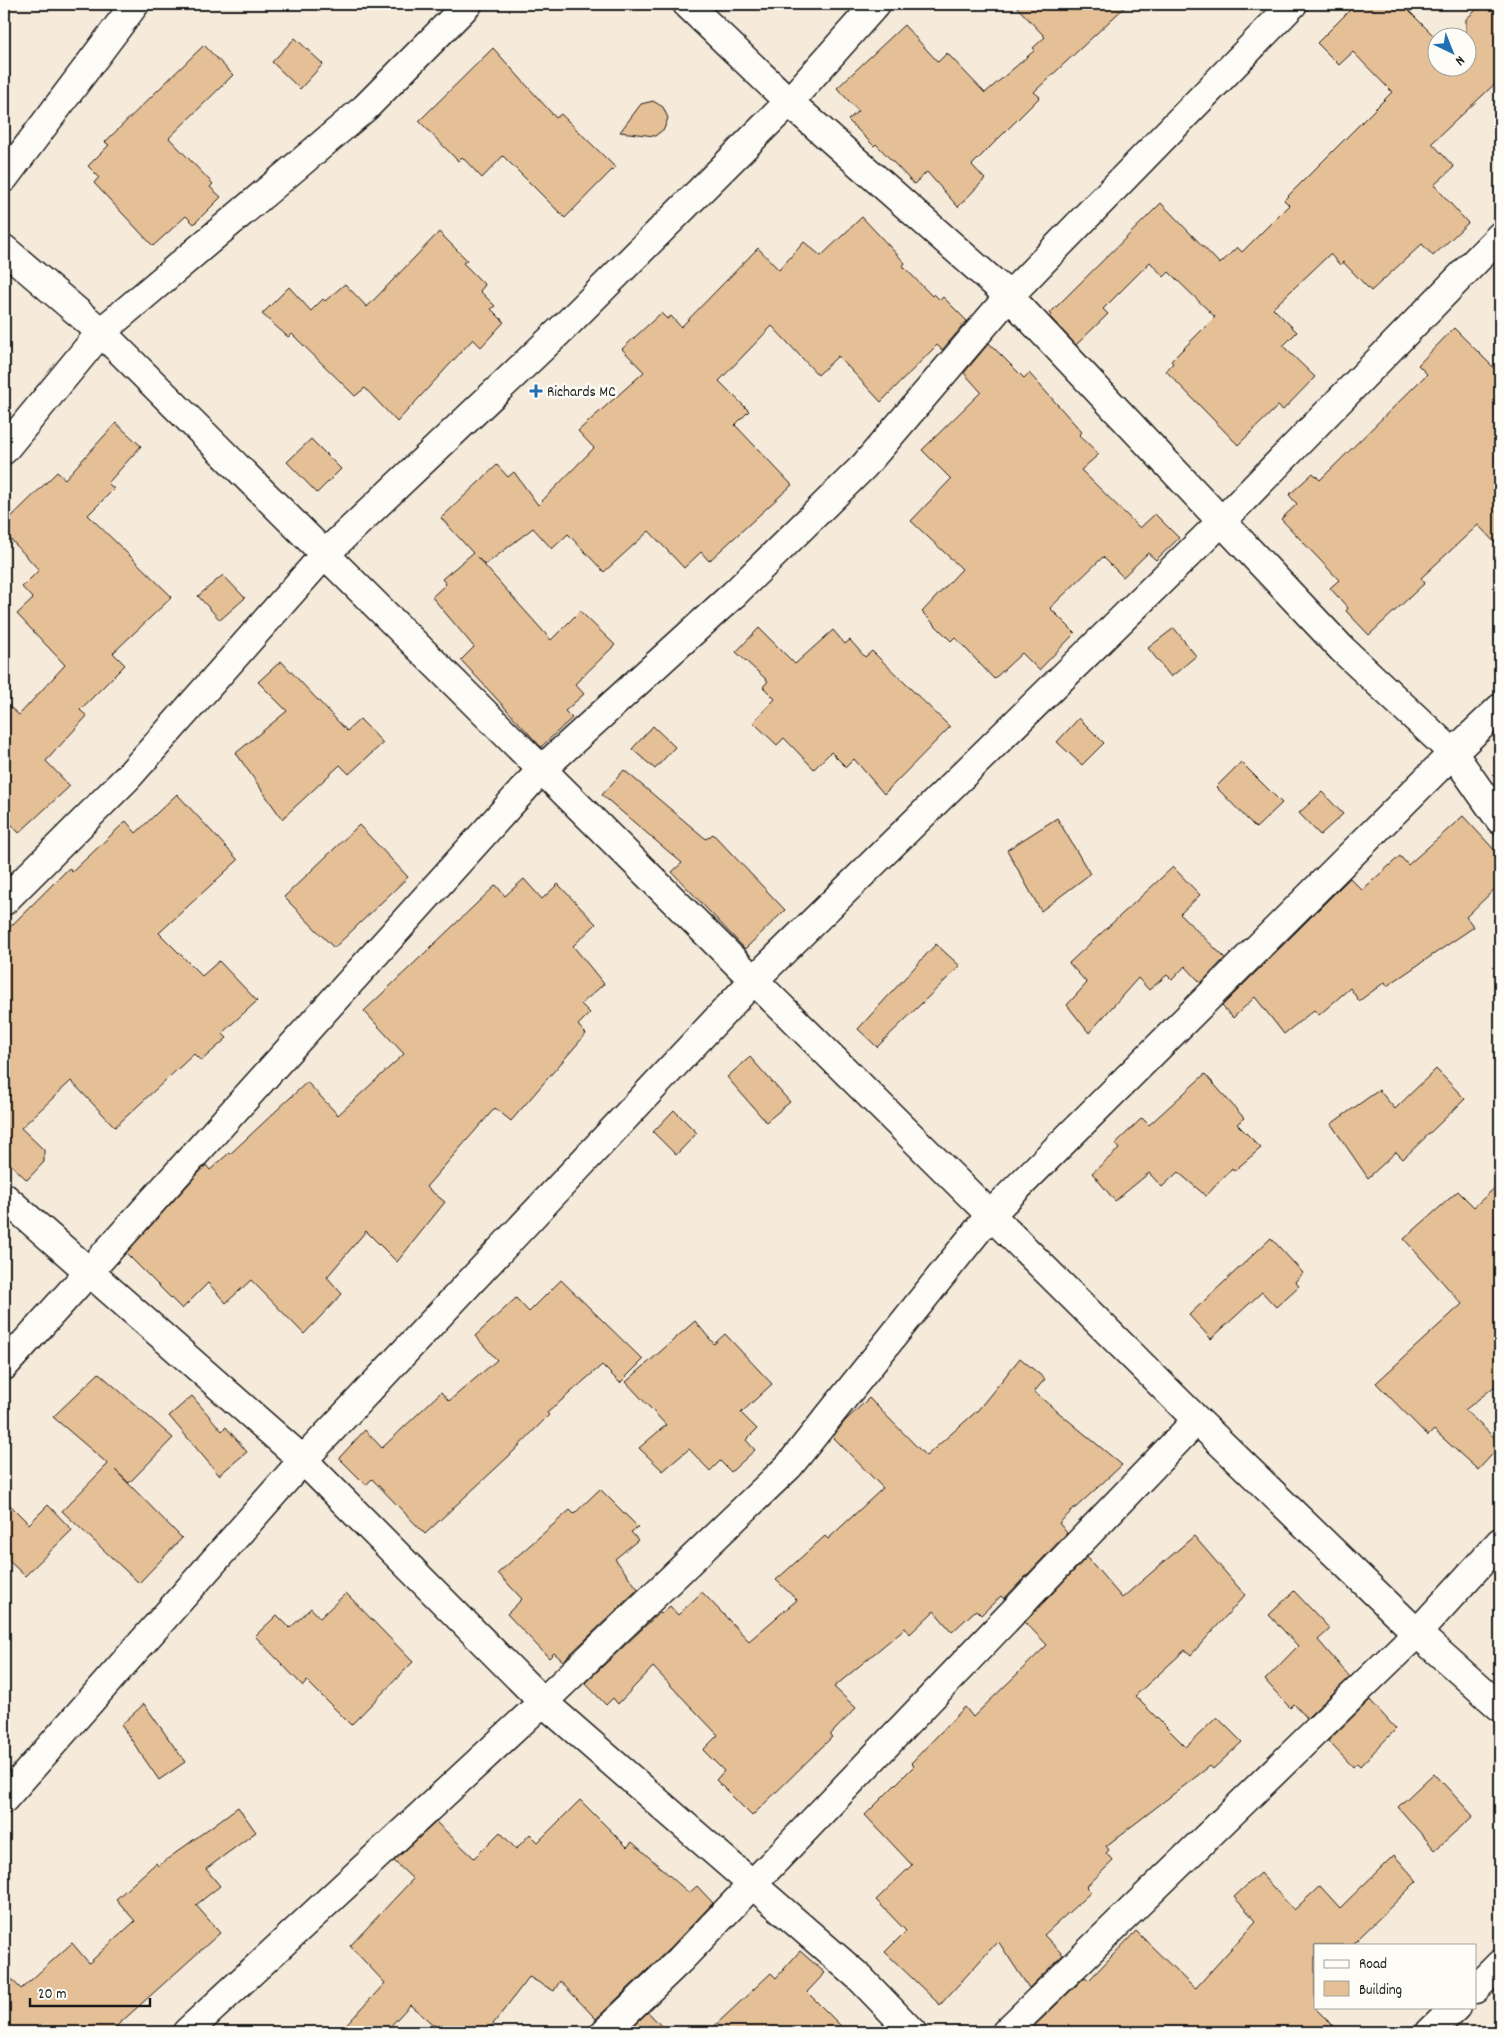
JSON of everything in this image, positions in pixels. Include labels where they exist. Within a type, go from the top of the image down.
[{"type":"street","points":[[4,178],[135,4]]},
{"type":"street","points":[[4,450],[101,332],[365,108],[468,4]]},
{"type":"street","points":[[686,4],[789,102],[1009,296],[1220,523],[1342,649],[1453,752],[1500,820]]},
{"type":"street","points":[[4,901],[128,777],[325,554],[566,325],[789,102],[876,4]]},
{"type":"street","points":[[4,1366],[542,769],[734,594],[864,466],[1009,296],[1293,4]]},
{"type":"street","points":[[4,1799],[303,1460],[754,980],[1220,523],[1500,236]]},
{"type":"street","points":[[4,250],[101,332],[1197,1420],[1417,1633],[1500,1706]]},
{"type":"street","points":[[188,2032],[543,1702],[789,1466],[990,1215],[1453,752],[1500,708]]},
{"type":"street","points":[[4,1198],[303,1460],[543,1702],[860,1978],[912,2032]]},
{"type":"street","points":[[605,2032],[680,1960],[752,1882],[1197,1420]]},
{"type":"street","points":[[1006,2032],[1417,1633],[1500,1542]]},
{"type":"street","points":[[1476,1988],[1500,1964]]},
{"type":"street","points":[[1430,2032],[1455,2008]]},
{"type":"building","points":[[1014,4],[1128,4],[1034,92],[1040,97],[972,165],[985,179],[958,207],[927,172],[914,184],[876,144],[874,146],[848,120],[858,111],[837,88],[904,25],[938,62],[947,53],[985,93],[1035,50],[1033,48],[1045,37]]},
{"type":"building","points":[[1356,4],[1402,4],[1426,28],[1426,78],[1476,78],[1476,28],[1466,28],[1466,19],[1483,4],[1500,4],[1500,79],[1432,143],[1454,167],[1434,185],[1468,223],[1433,256],[1422,244],[1371,291],[1343,262],[1340,265],[1330,254],[1273,308],[1297,332],[1283,346],[1315,377],[1283,410],[1278,406],[1238,445],[1166,371],[1173,363],[1171,361],[1215,317],[1169,272],[1164,277],[1150,262],[1103,309],[1108,314],[1076,345],[1050,317],[1052,315],[1050,313],[1161,203],[1220,264],[1237,247],[1242,252],[1289,205],[1284,200],[1392,92],[1353,52],[1339,65],[1317,43]]},
{"type":"building","points":[[295,38],[323,64],[300,89],[272,62]]},
{"type":"building","points":[[204,45],[233,75],[169,138],[213,184],[210,187],[221,197],[194,224],[186,216],[153,246],[94,183],[99,177],[88,166],[109,145],[105,142]]},
{"type":"building","points":[[493,48],[556,118],[561,114],[615,167],[565,218],[503,156],[482,178],[462,157],[458,161],[419,121]]},
{"type":"building","points":[[653,101],[663,107],[668,118],[664,129],[655,136],[620,132],[641,104]]},
{"type":"building","points":[[862,217],[905,263],[903,266],[932,296],[934,294],[940,300],[943,297],[967,321],[942,350],[937,345],[881,402],[838,356],[818,375],[772,326],[719,381],[749,411],[735,425],[792,485],[709,561],[701,552],[684,568],[649,531],[604,572],[568,534],[552,549],[533,528],[485,565],[477,557],[551,640],[580,611],[615,645],[575,684],[584,694],[565,711],[572,718],[541,747],[461,660],[474,647],[432,597],[446,584],[442,579],[473,553],[441,518],[497,465],[508,477],[514,472],[538,505],[594,448],[578,431],[644,372],[622,349],[661,313],[667,319],[671,316],[681,327],[758,248],[779,270],[804,242],[821,256]]},
{"type":"building","points":[[439,232],[467,260],[463,263],[485,285],[480,291],[495,306],[491,309],[504,322],[481,347],[473,339],[397,422],[365,388],[355,396],[292,334],[288,337],[262,314],[289,287],[311,311],[323,299],[325,301],[345,284],[367,307]]},
{"type":"building","points":[[1454,328],[1500,374],[1500,548],[1478,525],[1421,578],[1425,583],[1369,635],[1346,611],[1348,608],[1330,588],[1339,580],[1281,519],[1297,504],[1289,495],[1313,473],[1320,480],[1427,374],[1418,365]]},
{"type":"building","points":[[989,343],[1024,378],[1029,373],[1082,432],[1079,435],[1099,454],[1081,470],[1140,528],[1155,514],[1179,538],[1156,560],[1148,553],[1123,577],[1103,557],[1050,608],[1075,633],[1039,670],[1022,653],[994,679],[955,637],[951,641],[922,612],[962,569],[911,521],[951,479],[922,450],[981,392],[964,373]]},
{"type":"building","points":[[116,423],[141,446],[108,483],[114,489],[88,515],[172,597],[113,653],[125,665],[80,710],[87,716],[46,761],[70,786],[19,833],[4,816],[4,702],[19,715],[65,665],[17,614],[33,599],[22,587],[39,570],[4,532],[4,524],[57,472],[65,479]]},
{"type":"building","points":[[311,439],[341,469],[317,493],[287,462]]},
{"type":"building","points":[[223,575],[245,598],[220,620],[198,596]]},
{"type":"building","points":[[759,628],[795,664],[833,630],[845,644],[850,640],[865,657],[872,651],[950,727],[884,794],[854,759],[846,767],[831,752],[814,769],[784,738],[777,745],[753,722],[775,699],[763,687],[768,681],[736,652]]},
{"type":"building","points":[[1174,628],[1196,656],[1171,677],[1148,648]]},
{"type":"building","points":[[281,661],[347,731],[360,719],[383,743],[349,774],[340,765],[282,819],[236,753],[287,711],[258,682]]},
{"type":"building","points":[[1079,718],[1104,743],[1082,765],[1057,742]]},
{"type":"building","points":[[653,726],[675,747],[655,769],[632,749]]},
{"type":"building","points":[[1241,762],[1282,803],[1256,828],[1216,787]]},
{"type":"building","points":[[624,770],[706,839],[713,834],[785,910],[745,949],[672,872],[682,863],[602,795]]},
{"type":"building","points":[[1322,792],[1343,814],[1320,835],[1299,813]]},
{"type":"building","points":[[177,794],[238,860],[159,933],[202,976],[219,961],[257,1001],[222,1033],[227,1038],[201,1061],[194,1054],[115,1127],[71,1081],[21,1128],[44,1150],[44,1162],[27,1180],[4,1158],[4,933],[69,868],[72,872],[126,821],[136,833]]},
{"type":"building","points":[[1463,816],[1500,856],[1500,884],[1466,917],[1474,927],[1387,986],[1385,982],[1359,1001],[1350,988],[1319,1015],[1314,1010],[1284,1034],[1255,997],[1233,1018],[1222,1006],[1350,878],[1362,890],[1400,856],[1408,865]]},
{"type":"building","points":[[1057,818],[1090,874],[1041,911],[1007,850]]},
{"type":"building","points":[[359,825],[408,877],[334,948],[284,897]]},
{"type":"building","points":[[1173,867],[1200,895],[1180,914],[1225,958],[1201,983],[1185,966],[1172,980],[1167,975],[1149,990],[1138,978],[1089,1033],[1067,1005],[1087,983],[1069,963]]},
{"type":"building","points":[[524,879],[542,899],[558,884],[596,924],[573,946],[604,984],[581,1004],[590,1013],[578,1025],[586,1034],[511,1121],[495,1108],[426,1187],[445,1202],[397,1262],[366,1231],[327,1277],[342,1294],[304,1334],[251,1280],[226,1303],[208,1283],[182,1309],[126,1253],[206,1165],[210,1170],[230,1154],[307,1082],[338,1115],[404,1054],[364,1011],[496,885],[505,896]]},
{"type":"building","points":[[936,944],[960,966],[877,1047],[858,1029]]},
{"type":"building","points":[[750,1057],[790,1102],[766,1122],[727,1077]]},
{"type":"building","points":[[1436,1069],[1465,1099],[1403,1159],[1396,1152],[1368,1178],[1331,1124],[1379,1090],[1395,1109]]},
{"type":"building","points":[[1205,1074],[1244,1118],[1237,1124],[1261,1148],[1234,1171],[1232,1168],[1206,1196],[1178,1172],[1162,1187],[1149,1173],[1115,1201],[1092,1173],[1119,1149],[1115,1144],[1142,1118],[1149,1125]]},
{"type":"building","points":[[674,1110],[697,1133],[676,1155],[653,1132]]},
{"type":"building","points":[[1500,1183],[1500,1382],[1465,1410],[1500,1443],[1500,1446],[1478,1470],[1434,1430],[1428,1436],[1376,1383],[1462,1304],[1404,1239],[1458,1191],[1474,1207]]},
{"type":"building","points":[[1271,1238],[1303,1273],[1295,1282],[1299,1286],[1276,1307],[1262,1292],[1211,1339],[1189,1315]]},
{"type":"building","points":[[561,1280],[643,1360],[620,1383],[602,1365],[547,1413],[549,1415],[509,1456],[425,1534],[372,1479],[366,1485],[339,1458],[365,1430],[382,1448],[441,1392],[449,1401],[497,1360],[475,1336],[516,1298],[529,1312]]},
{"type":"building","points":[[695,1321],[714,1344],[725,1334],[772,1384],[741,1413],[757,1429],[746,1440],[755,1450],[731,1472],[720,1461],[710,1471],[689,1449],[663,1471],[639,1448],[666,1425],[626,1382]]},
{"type":"building","points":[[1020,1358],[1045,1379],[1034,1392],[1122,1465],[1059,1523],[1067,1533],[1004,1599],[1001,1596],[981,1615],[976,1610],[952,1632],[934,1611],[910,1634],[905,1628],[834,1687],[856,1708],[830,1735],[832,1737],[752,1816],[716,1780],[724,1771],[703,1750],[718,1735],[653,1667],[618,1704],[613,1698],[606,1705],[585,1683],[660,1612],[661,1614],[670,1606],[678,1615],[702,1592],[749,1641],[797,1600],[776,1580],[825,1536],[828,1539],[883,1488],[833,1437],[845,1421],[869,1398],[926,1456],[978,1410]]},
{"type":"building","points":[[99,1373],[173,1438],[129,1483],[115,1470],[182,1538],[139,1583],[62,1511],[108,1464],[53,1417]]},
{"type":"building","points":[[192,1396],[222,1431],[226,1427],[247,1452],[219,1475],[169,1416]]},
{"type":"building","points":[[600,1489],[638,1527],[631,1532],[638,1540],[615,1559],[638,1589],[563,1661],[554,1653],[549,1658],[507,1614],[522,1599],[498,1573],[570,1510],[574,1514]]},
{"type":"building","points":[[4,1499],[29,1524],[48,1505],[72,1530],[25,1576],[4,1556]]},
{"type":"building","points":[[1194,1536],[1245,1595],[1191,1655],[1185,1650],[1135,1696],[1186,1747],[1217,1717],[1242,1742],[1213,1769],[1210,1766],[1106,1846],[1109,1850],[1106,1853],[1113,1861],[1086,1887],[1091,1892],[1044,1935],[1063,1955],[1029,1988],[998,1941],[940,2005],[885,1952],[906,1931],[876,1900],[912,1865],[865,1815],[914,1766],[911,1763],[965,1707],[973,1717],[1047,1645],[1025,1622],[1087,1557],[1122,1598]]},
{"type":"building","points":[[1294,1591],[1330,1629],[1318,1640],[1350,1677],[1307,1718],[1294,1704],[1290,1708],[1265,1680],[1298,1646],[1269,1615]]},
{"type":"building","points":[[346,1593],[413,1662],[351,1725],[307,1681],[303,1686],[255,1636],[277,1615],[290,1628],[311,1608],[320,1618]]},
{"type":"building","points":[[1370,1700],[1396,1729],[1360,1766],[1357,1763],[1353,1767],[1328,1741]]},
{"type":"building","points":[[144,1704],[185,1762],[159,1780],[121,1725]]},
{"type":"building","points":[[1434,1773],[1473,1816],[1435,1850],[1398,1807]]},
{"type":"building","points":[[580,1800],[627,1847],[632,1842],[689,1893],[697,1886],[713,1903],[671,1947],[596,2019],[560,1981],[554,1991],[529,1977],[487,2032],[442,2032],[410,2005],[385,2032],[340,2032],[385,1983],[350,1946],[413,1879],[394,1861],[436,1822],[474,1858],[500,1832],[516,1849],[530,1834],[538,1842]]},
{"type":"building","points":[[238,1807],[256,1832],[206,1869],[220,1886],[196,1905],[220,1933],[110,2032],[4,2032],[4,1971],[21,1989],[72,1943],[89,1963],[135,1921],[116,1899],[156,1863],[158,1866]]},
{"type":"building","points":[[1394,1855],[1417,1881],[1353,1944],[1314,1944],[1314,2008],[1339,2032],[1028,2032],[1085,1977],[1089,1980],[1136,1931],[1195,1989],[1256,1921],[1234,1897],[1260,1873],[1294,1910],[1320,1886],[1340,1908]]},
{"type":"building","points":[[800,1951],[825,1973],[807,1992],[847,2032],[708,2032],[771,1973],[776,1978]]},
{"type":"building","points":[[648,2012],[667,2032],[627,2032]]},
{"type":"place","name":"Richards MC","points":[[536,391]]}]
